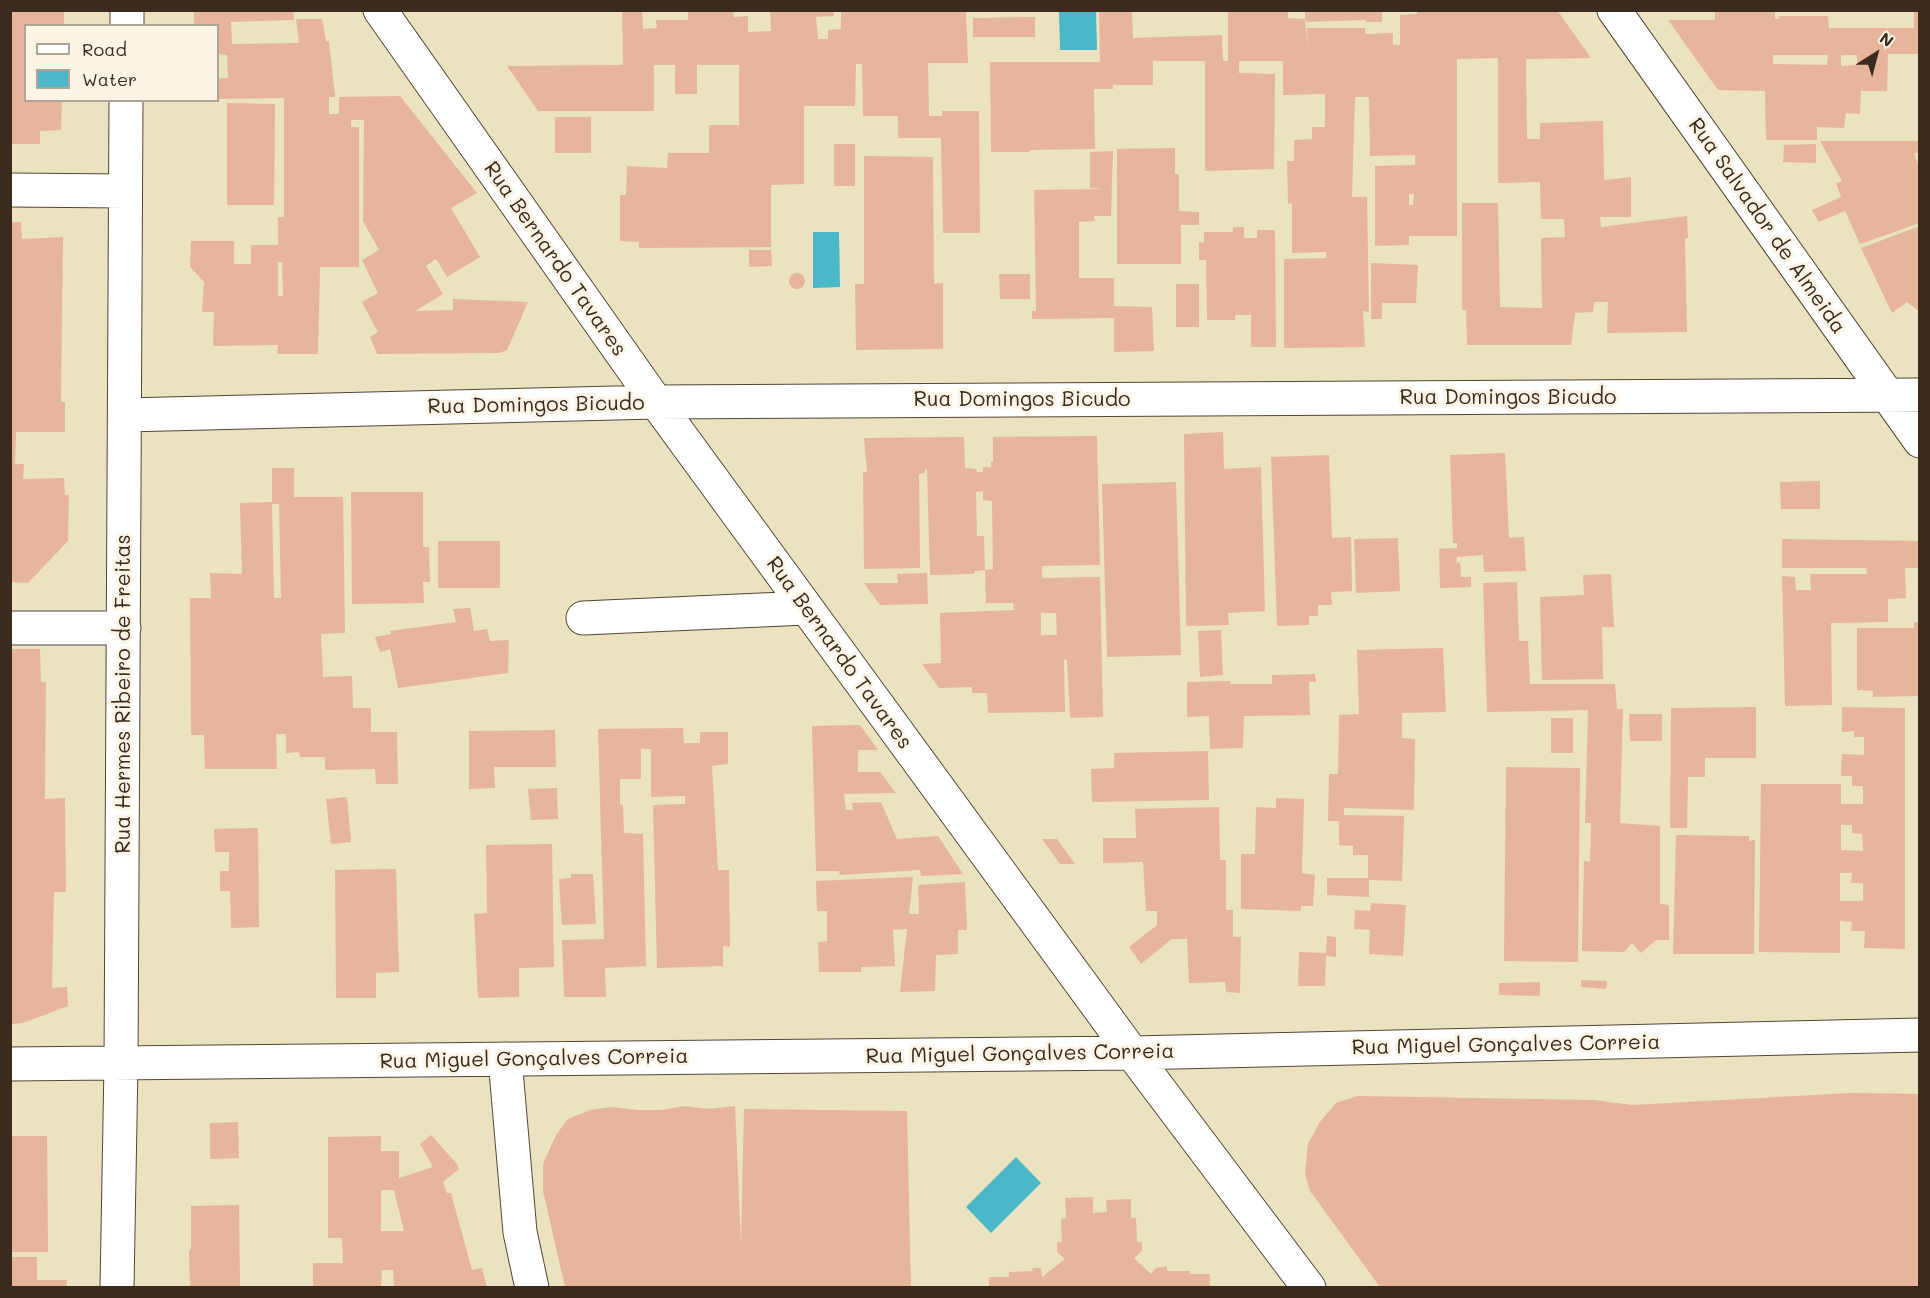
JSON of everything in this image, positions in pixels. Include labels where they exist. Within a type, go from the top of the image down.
[{"type":"street","name":"Rua Bernardo Tavares","points":[[380,10],[656,402],[1132,1053],[1309,1287]]},
{"type":"street","name":"Rua Salvador de Almeida","points":[[1614,10],[1904,395],[1920,441]]},
{"type":"street","name":"Rua Hermes Ribeiro de Freitas","points":[[117,1287],[121,1064],[126,102]]},
{"type":"street","points":[[10,190],[125,190]]},
{"type":"street","name":"Rua Domingos Bicudo","points":[[125,415],[656,402],[1904,395]]},
{"type":"street","points":[[583,618],[806,608]]},
{"type":"street","points":[[10,628],[124,628]]},
{"type":"street","name":"Rua Miguel Gonçalves Correia","points":[[10,1064],[1132,1053],[1920,1035]]},
{"type":"street","points":[[505,1059],[520,1232],[532,1287]]},
{"type":"water","points":[[1059,11],[1096,11],[1097,50],[1060,50]]},
{"type":"water","points":[[813,232],[839,232],[840,287],[813,288]]},
{"type":"water","points":[[1016,1157],[1041,1183],[991,1233],[966,1207]]},
{"type":"building","points":[[10,10],[64,10],[64,24],[24,24],[24,102],[62,102],[61,130],[40,131],[40,144],[10,144]]},
{"type":"building","points":[[194,10],[293,10],[294,20],[231,22],[232,44],[299,43],[296,19],[322,19],[326,41],[329,41],[335,97],[329,97],[329,114],[339,114],[339,97],[400,96],[477,193],[451,208],[480,257],[447,277],[436,259],[426,266],[443,294],[415,311],[453,310],[453,299],[528,302],[507,350],[499,353],[377,354],[370,337],[378,332],[362,302],[378,293],[362,260],[379,250],[363,221],[364,120],[351,120],[351,127],[359,127],[359,267],[320,267],[318,354],[277,354],[278,345],[213,346],[214,312],[202,312],[204,282],[190,267],[191,241],[234,241],[234,264],[251,264],[251,245],[278,245],[278,217],[284,217],[284,98],[219,99],[219,78],[228,78],[227,55],[219,54],[219,24],[194,24]],"holes":[[[278,262],[282,262],[283,296],[278,296]]]},
{"type":"building","points":[[622,10],[642,10],[643,29],[657,28],[656,20],[688,20],[688,10],[733,10],[734,17],[748,16],[748,32],[771,31],[770,10],[834,10],[834,16],[816,17],[818,39],[828,39],[828,30],[841,29],[841,10],[966,10],[968,63],[928,63],[929,116],[942,116],[942,111],[979,111],[980,233],[943,233],[941,138],[898,138],[898,116],[863,116],[862,64],[856,64],[855,106],[804,106],[804,184],[771,185],[771,247],[639,248],[639,242],[620,241],[620,195],[626,195],[627,166],[667,168],[668,153],[709,153],[709,125],[739,125],[739,65],[697,65],[697,94],[675,94],[675,65],[654,65],[654,111],[538,111],[507,66],[623,65]]},
{"type":"building","points":[[1099,10],[1132,10],[1133,38],[1222,35],[1223,61],[1228,61],[1228,10],[1288,10],[1288,18],[1305,19],[1308,49],[1307,28],[1365,28],[1365,34],[1393,33],[1393,45],[1400,45],[1400,15],[1417,14],[1417,10],[1557,10],[1591,58],[1526,59],[1527,139],[1540,139],[1540,123],[1603,121],[1604,180],[1631,177],[1631,217],[1600,217],[1601,227],[1687,216],[1688,238],[1685,238],[1687,332],[1607,333],[1608,302],[1594,302],[1593,312],[1575,313],[1571,345],[1467,345],[1466,310],[1462,310],[1462,203],[1498,203],[1500,307],[1542,308],[1541,238],[1565,237],[1564,219],[1541,219],[1540,182],[1498,183],[1498,58],[1457,59],[1457,236],[1409,236],[1409,245],[1375,246],[1375,166],[1415,165],[1415,155],[1370,156],[1369,97],[1355,97],[1352,197],[1367,197],[1369,312],[1363,311],[1365,347],[1284,348],[1284,259],[1326,258],[1326,252],[1292,253],[1292,203],[1288,204],[1287,161],[1294,161],[1294,140],[1312,139],[1312,127],[1325,127],[1325,94],[1283,95],[1283,61],[1239,61],[1239,73],[1275,74],[1274,169],[1205,171],[1205,61],[1153,61],[1153,85],[1113,85],[1113,89],[1094,89],[1095,149],[991,152],[990,62],[1100,62]],"holes":[[[1409,194],[1414,194],[1413,205],[1409,205]]]},
{"type":"building","points":[[1305,10],[1382,10],[1382,22],[1366,22],[1366,20],[1307,22]]},
{"type":"building","points":[[1715,10],[1775,10],[1775,19],[1779,19],[1779,16],[1828,16],[1829,28],[1914,28],[1914,10],[1920,10],[1920,54],[1888,54],[1887,91],[1861,91],[1860,114],[1846,113],[1844,128],[1817,127],[1817,140],[1766,140],[1765,91],[1718,90],[1668,20],[1715,20]],"holes":[[[1773,55],[1828,55],[1827,65],[1773,64]],[[1841,55],[1857,55],[1857,65],[1841,66]]]},
{"type":"building","points":[[1035,17],[1035,37],[973,37],[973,18]]},
{"type":"building","points":[[227,103],[275,104],[274,205],[227,205]]},
{"type":"building","points":[[555,117],[591,117],[591,153],[555,153]]},
{"type":"building","points":[[1820,141],[1918,141],[1920,151],[1914,154],[1920,168],[1920,223],[1860,244],[1845,211],[1819,222],[1812,210],[1841,197],[1836,183],[1842,181]]},
{"type":"building","points":[[834,144],[855,144],[855,186],[834,186]]},
{"type":"building","points":[[1816,144],[1816,163],[1783,162],[1784,145]]},
{"type":"building","points":[[1175,148],[1175,174],[1179,174],[1179,211],[1199,212],[1199,225],[1181,225],[1181,264],[1117,264],[1117,149]]},
{"type":"building","points":[[1113,151],[1111,216],[1094,216],[1095,221],[1079,222],[1079,278],[1114,278],[1114,306],[1152,307],[1154,351],[1114,352],[1114,318],[1032,319],[1032,311],[1036,311],[1034,190],[1105,189],[1090,188],[1090,152]]},
{"type":"building","points":[[864,156],[933,157],[934,284],[943,283],[943,349],[856,350],[855,284],[864,284]]},
{"type":"building","points":[[10,222],[21,222],[22,239],[63,237],[61,402],[65,402],[65,432],[16,432],[15,464],[24,464],[23,479],[64,478],[65,495],[69,495],[68,541],[28,583],[10,582]]},
{"type":"building","points":[[1920,226],[1920,312],[1907,302],[1892,313],[1861,248]]},
{"type":"building","points":[[1233,227],[1244,227],[1244,238],[1257,238],[1257,230],[1275,230],[1276,347],[1251,347],[1251,315],[1235,315],[1235,320],[1207,320],[1206,260],[1199,260],[1199,242],[1204,243],[1204,232],[1233,232]]},
{"type":"building","points":[[749,250],[771,250],[772,266],[749,267]]},
{"type":"building","points":[[1371,263],[1418,265],[1416,303],[1382,303],[1382,319],[1371,319]]},
{"type":"building","points":[[797,273],[803,275],[805,281],[803,287],[797,289],[791,287],[789,281],[791,275]]},
{"type":"building","points":[[999,274],[1030,274],[1030,299],[1000,299]]},
{"type":"building","points":[[1176,284],[1199,284],[1199,327],[1176,327]]},
{"type":"building","points":[[1223,432],[1224,469],[1261,467],[1265,611],[1228,613],[1229,625],[1186,626],[1184,434]]},
{"type":"building","points":[[1097,436],[1100,565],[1042,566],[1042,578],[1100,577],[1103,717],[1070,718],[1067,660],[1064,659],[1065,712],[988,713],[987,693],[972,693],[972,687],[939,688],[922,664],[941,663],[940,613],[1014,610],[1013,603],[986,603],[985,570],[975,571],[974,574],[930,575],[927,469],[925,473],[919,474],[920,568],[864,569],[863,472],[867,472],[864,438],[964,437],[965,468],[983,472],[983,467],[991,467],[991,462],[993,462],[993,437]],"holes":[[[983,491],[983,500],[992,501],[993,569],[985,570],[984,536],[977,536],[976,492]],[[1041,613],[1056,613],[1057,635],[1041,635]]]},
{"type":"building","points":[[1505,453],[1509,538],[1524,537],[1526,571],[1484,572],[1483,555],[1457,557],[1456,563],[1460,562],[1461,577],[1471,577],[1471,587],[1440,588],[1439,549],[1457,548],[1457,543],[1453,543],[1450,455]]},
{"type":"building","points":[[1329,455],[1332,538],[1351,537],[1352,591],[1331,592],[1332,605],[1318,605],[1318,616],[1309,616],[1309,625],[1277,626],[1271,457]]},
{"type":"building","points":[[272,468],[294,468],[294,497],[343,497],[345,633],[321,634],[323,677],[352,676],[353,708],[371,708],[371,732],[397,732],[398,784],[376,784],[375,769],[325,770],[325,757],[300,757],[299,752],[286,753],[286,734],[276,734],[277,769],[205,769],[204,735],[191,735],[190,598],[211,598],[210,573],[242,574],[240,503],[272,502]],"holes":[[[272,504],[279,504],[281,598],[274,598]]]},
{"type":"building","points":[[1820,481],[1820,509],[1781,509],[1780,482]]},
{"type":"building","points":[[1176,482],[1181,655],[1107,657],[1102,484]]},
{"type":"building","points":[[351,492],[423,492],[423,547],[429,547],[430,582],[423,582],[424,603],[352,604]]},
{"type":"building","points":[[1398,538],[1400,591],[1356,593],[1354,539]]},
{"type":"building","points":[[1782,539],[1920,541],[1920,568],[1905,568],[1906,598],[1888,599],[1888,622],[1831,623],[1832,705],[1785,706],[1782,576],[1795,577],[1796,590],[1811,590],[1810,574],[1867,574],[1866,568],[1782,568]]},
{"type":"building","points":[[438,541],[500,541],[500,588],[438,588]]},
{"type":"building","points":[[927,573],[928,604],[880,605],[864,583],[898,583],[897,574]]},
{"type":"building","points":[[1611,574],[1614,627],[1602,627],[1603,679],[1542,680],[1540,597],[1584,595],[1583,575]]},
{"type":"building","points":[[1517,582],[1519,641],[1528,641],[1530,684],[1615,684],[1617,709],[1623,709],[1620,823],[1660,826],[1660,904],[1669,905],[1669,940],[1656,940],[1641,953],[1632,943],[1624,952],[1582,951],[1584,861],[1590,862],[1591,823],[1585,823],[1588,710],[1487,712],[1483,583]]},
{"type":"building","points":[[470,608],[474,631],[487,629],[490,641],[509,640],[508,673],[398,688],[390,649],[380,652],[375,637],[391,634],[390,631],[456,622],[453,609]]},
{"type":"building","points":[[1914,622],[1920,622],[1920,696],[1873,697],[1873,691],[1857,690],[1857,628],[1914,628]]},
{"type":"building","points":[[1221,630],[1223,675],[1200,677],[1198,631]]},
{"type":"building","points":[[1443,648],[1446,712],[1402,713],[1402,738],[1415,739],[1414,810],[1344,808],[1344,815],[1404,816],[1402,881],[1369,880],[1369,897],[1327,895],[1327,878],[1368,878],[1368,855],[1353,855],[1353,846],[1339,845],[1339,821],[1328,821],[1329,774],[1338,774],[1339,715],[1359,714],[1357,650]]},
{"type":"building","points":[[10,649],[40,649],[41,682],[46,682],[45,799],[65,798],[66,892],[54,892],[52,988],[67,987],[68,1006],[23,1023],[10,1024]]},
{"type":"building","points":[[1315,674],[1316,682],[1309,682],[1310,715],[1244,716],[1243,748],[1210,749],[1209,716],[1187,717],[1187,682],[1230,681],[1231,684],[1272,684],[1272,675]]},
{"type":"building","points":[[1756,707],[1756,758],[1705,758],[1705,777],[1688,777],[1687,828],[1670,828],[1671,708]]},
{"type":"building","points":[[1842,707],[1905,708],[1905,949],[1864,948],[1865,931],[1851,931],[1852,922],[1840,921],[1840,953],[1759,952],[1761,784],[1841,784],[1841,804],[1863,804],[1863,786],[1852,786],[1852,776],[1841,776],[1842,754],[1864,755],[1864,737],[1854,737],[1854,731],[1842,732]],"holes":[[[1841,825],[1852,825],[1852,833],[1862,834],[1863,851],[1841,850]],[[1840,873],[1852,873],[1851,883],[1863,883],[1863,901],[1840,901]]]},
{"type":"building","points":[[1629,714],[1662,714],[1662,741],[1630,741]]},
{"type":"building","points":[[1551,718],[1573,718],[1573,753],[1551,753]]},
{"type":"building","points":[[860,725],[878,750],[858,750],[858,772],[880,772],[896,793],[844,794],[846,810],[853,810],[852,803],[881,802],[897,839],[938,836],[963,874],[921,876],[920,870],[840,875],[839,871],[816,871],[812,726]]},
{"type":"building","points":[[683,728],[684,743],[700,743],[700,732],[728,732],[728,764],[712,766],[718,870],[729,870],[730,947],[723,946],[723,966],[657,968],[653,805],[685,804],[685,796],[651,797],[651,749],[641,749],[641,779],[620,779],[620,804],[623,805],[624,833],[643,834],[646,966],[605,968],[606,997],[564,997],[562,940],[604,939],[598,729]]},
{"type":"building","points":[[555,730],[556,767],[494,767],[495,788],[469,789],[469,731]]},
{"type":"building","points":[[1208,751],[1209,800],[1092,802],[1091,769],[1114,768],[1114,753]]},
{"type":"building","points":[[1506,767],[1580,768],[1578,962],[1504,961]]},
{"type":"building","points":[[557,788],[558,819],[531,820],[528,789]]},
{"type":"building","points":[[347,797],[351,842],[331,844],[326,799]]},
{"type":"building","points":[[1276,798],[1304,799],[1302,873],[1315,875],[1313,906],[1301,906],[1301,911],[1241,909],[1241,854],[1255,854],[1256,807],[1276,808]]},
{"type":"building","points":[[1219,807],[1220,860],[1226,860],[1226,910],[1233,910],[1233,937],[1241,937],[1240,993],[1226,992],[1225,982],[1189,983],[1187,939],[1172,939],[1141,964],[1129,947],[1157,925],[1157,911],[1146,911],[1143,862],[1103,863],[1103,838],[1136,838],[1135,809]]},
{"type":"building","points":[[258,828],[259,927],[231,928],[230,891],[220,891],[220,871],[229,871],[229,852],[215,852],[214,829]]},
{"type":"building","points":[[1676,835],[1749,836],[1749,841],[1755,840],[1754,954],[1673,954]]},
{"type":"building","points":[[1042,839],[1057,839],[1075,864],[1060,864]]},
{"type":"building","points":[[552,844],[554,967],[519,968],[519,997],[478,998],[474,914],[487,913],[486,845]]},
{"type":"building","points":[[396,869],[399,972],[376,973],[376,998],[336,998],[335,870]]},
{"type":"building","points":[[571,874],[593,874],[596,924],[562,925],[559,879],[571,878]]},
{"type":"building","points":[[913,877],[909,914],[919,914],[918,885],[965,882],[967,930],[958,930],[958,954],[936,955],[935,991],[900,992],[907,929],[893,930],[895,966],[861,967],[861,972],[819,972],[818,942],[827,941],[827,911],[817,911],[816,881]]},
{"type":"building","points":[[1371,903],[1406,905],[1403,956],[1369,954],[1370,930],[1354,929],[1354,927],[1355,910],[1370,911]]},
{"type":"building","points":[[1327,936],[1336,937],[1336,957],[1326,956],[1325,986],[1298,986],[1299,952],[1326,953]]},
{"type":"building","points":[[1581,980],[1607,981],[1606,989],[1581,987]]},
{"type":"building","points":[[1540,982],[1540,996],[1499,995],[1499,983]]},
{"type":"building","points":[[1850,1093],[1920,1094],[1920,1287],[1380,1287],[1310,1191],[1305,1174],[1308,1144],[1319,1123],[1336,1103],[1357,1096],[1594,1100],[1632,1105]]},
{"type":"building","points":[[685,1106],[709,1109],[735,1106],[741,1244],[744,1109],[907,1111],[911,1287],[565,1287],[543,1191],[543,1164],[556,1135],[568,1119],[590,1110],[613,1107],[661,1110]]},
{"type":"building","points":[[238,1122],[239,1158],[210,1159],[210,1123]]},
{"type":"building","points":[[431,1135],[457,1164],[459,1169],[443,1182],[447,1193],[451,1193],[472,1270],[482,1268],[487,1287],[394,1287],[393,1270],[382,1270],[381,1287],[313,1287],[313,1263],[343,1263],[342,1238],[328,1238],[328,1137],[381,1136],[381,1151],[399,1151],[399,1178],[433,1167],[420,1144]],"holes":[[[381,1190],[394,1190],[404,1231],[381,1231]]]},
{"type":"building","points":[[10,1136],[47,1136],[48,1252],[10,1252]]},
{"type":"building","points":[[1093,1197],[1093,1213],[1107,1212],[1106,1200],[1131,1199],[1131,1218],[1136,1218],[1137,1242],[1142,1242],[1142,1251],[1134,1258],[1151,1274],[1156,1268],[1167,1266],[1167,1271],[1210,1274],[1210,1287],[989,1287],[989,1277],[1009,1277],[1009,1272],[1033,1271],[1032,1268],[1041,1268],[1042,1277],[1065,1259],[1057,1252],[1057,1242],[1062,1242],[1061,1219],[1066,1218],[1065,1198]]},
{"type":"building","points":[[239,1205],[240,1287],[190,1287],[191,1206]]},
{"type":"building","points":[[10,1257],[37,1257],[37,1280],[67,1280],[66,1287],[10,1287]]}]
